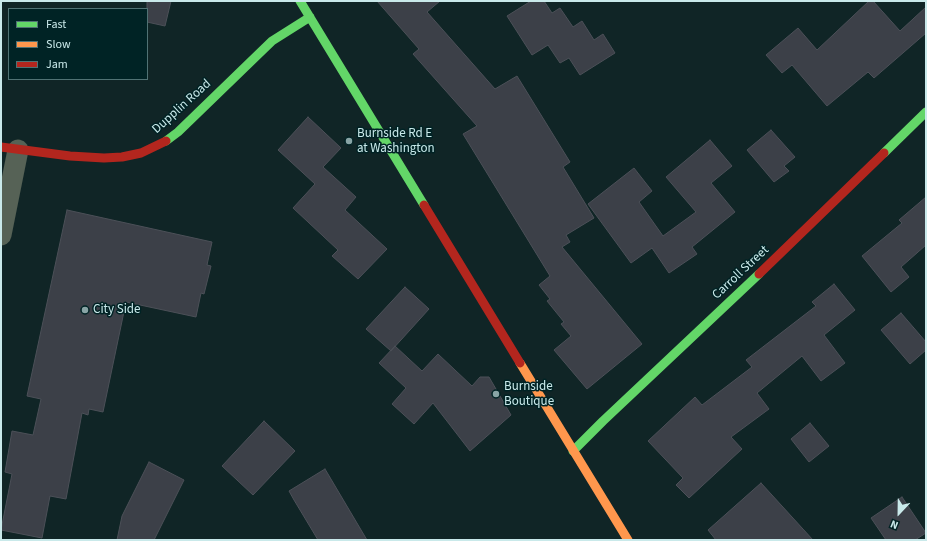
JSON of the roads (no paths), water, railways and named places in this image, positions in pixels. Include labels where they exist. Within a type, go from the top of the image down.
[{"type":"street","points":[[300,1],[628,540]]},
{"type":"street","name":"Dupplin Road","points":[[10,149],[70,156],[122,157],[141,153],[161,144],[178,132],[272,41],[310,17]]},
{"type":"street","name":"Carroll Street","points":[[573,451],[776,258],[926,112]]},
{"type":"street","points":[[1,235],[10,149]]},
{"type":"place","name":"Burnside Rd E at Washington","points":[[349,141]]},
{"type":"place","name":"City Side","points":[[85,310]]},
{"type":"place","name":"Burnside Boutique","points":[[496,394]]}]
